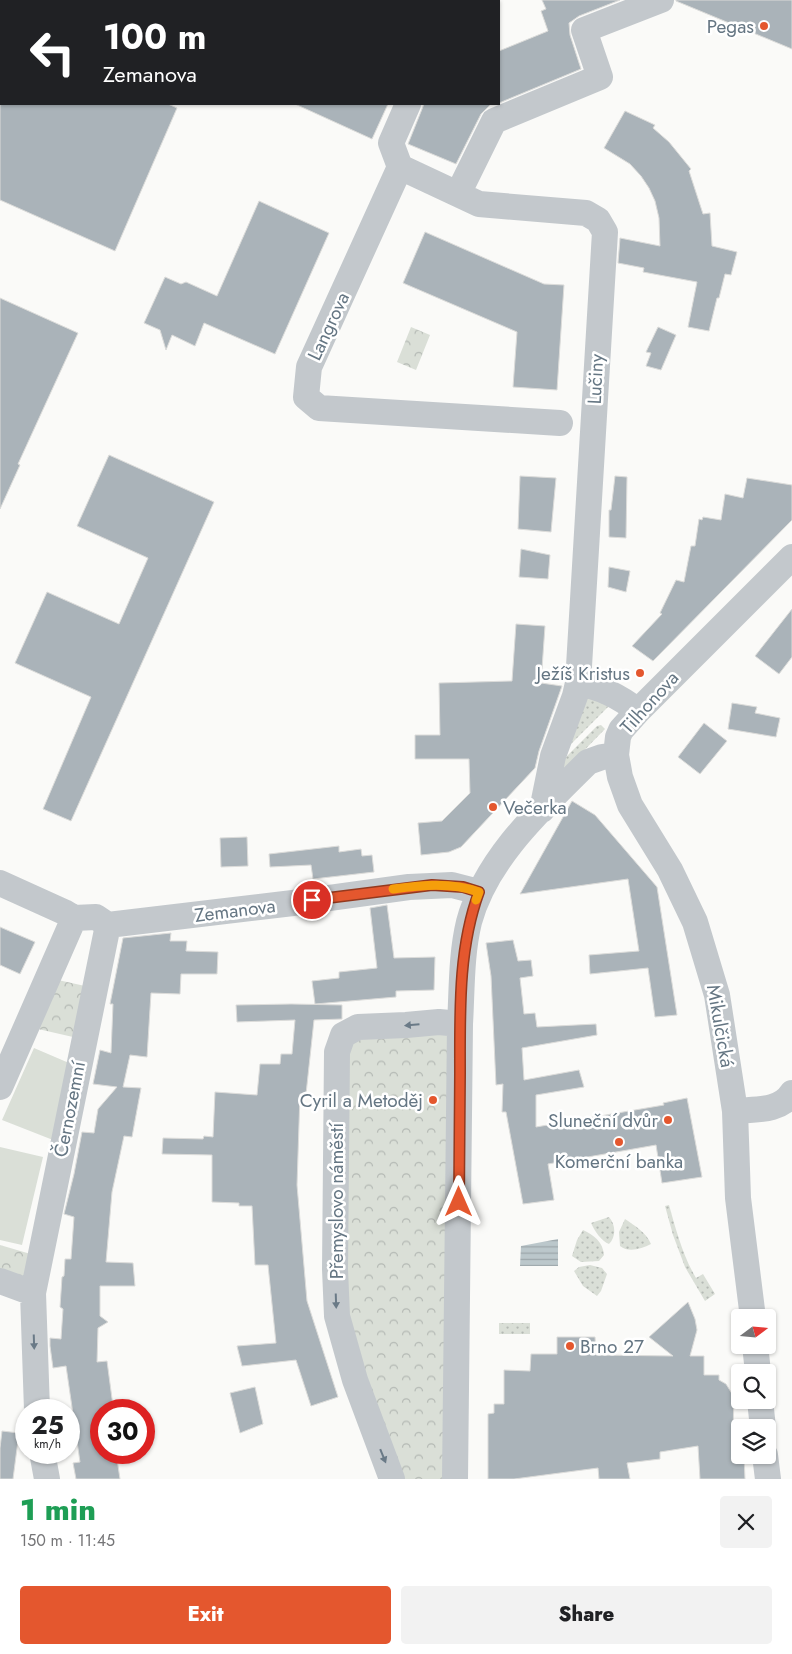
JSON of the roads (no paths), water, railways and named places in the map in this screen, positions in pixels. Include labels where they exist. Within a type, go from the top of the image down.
[{"type":"street","points":[[458,194],[494,121],[600,77],[584,30],[661,0]]},
{"type":"street","points":[[400,167],[391,143],[408,105]]},
{"type":"street","name":"Lučiny","points":[[400,167],[479,204],[586,213],[598,220],[604,232],[578,684],[553,756],[542,810]]},
{"type":"street","name":"Langrova","points":[[400,167],[309,367],[306,397],[319,408],[560,423]]},
{"type":"street","name":"Tilhonova","points":[[479,892],[499,860],[542,810],[588,762],[616,755],[621,730],[792,557]]},
{"type":"street","points":[[578,684],[594,686],[614,695],[638,711]]},
{"type":"street","name":"Mikulčická","points":[[616,755],[625,796],[680,888],[702,939],[717,995],[735,1111],[738,1198],[752,1309]]},
{"type":"street","name":"Zemanova","points":[[0,883],[74,918],[96,917],[108,925],[409,887],[452,885],[479,892]]},
{"type":"street","points":[[456,1479],[460,1024],[464,947],[479,892]]},
{"type":"street","points":[[0,1087],[74,918]]},
{"type":"street","name":"Černozemní","points":[[37,1399],[32,1293],[108,925]]},
{"type":"street","name":"Přemyslovo náměstí","points":[[392,1479],[354,1380],[337,1316],[335,1269],[337,1052],[343,1035],[358,1027],[439,1022],[460,1024]]},
{"type":"street","points":[[735,1111],[776,1106],[788,1100],[792,1093]]},
{"type":"street","points":[[0,1281],[32,1293]]},
{"type":"street","points":[[44,1464],[47,1479]]},
{"type":"street","points":[[766,1464],[768,1479]]},
{"type":"place","name":"Pegas","points":[[764,26]]},
{"type":"place","name":"Ježíš Kristus","points":[[640,673]]},
{"type":"place","name":"Večerka","points":[[493,807]]},
{"type":"place","name":"Cyril a Metoděj","points":[[433,1100]]},
{"type":"place","name":"Sluneční dvůr","points":[[668,1120]]},
{"type":"place","name":"Komerční banka","points":[[619,1142]]},
{"type":"place","name":"Brno 27","points":[[570,1346]]}]
